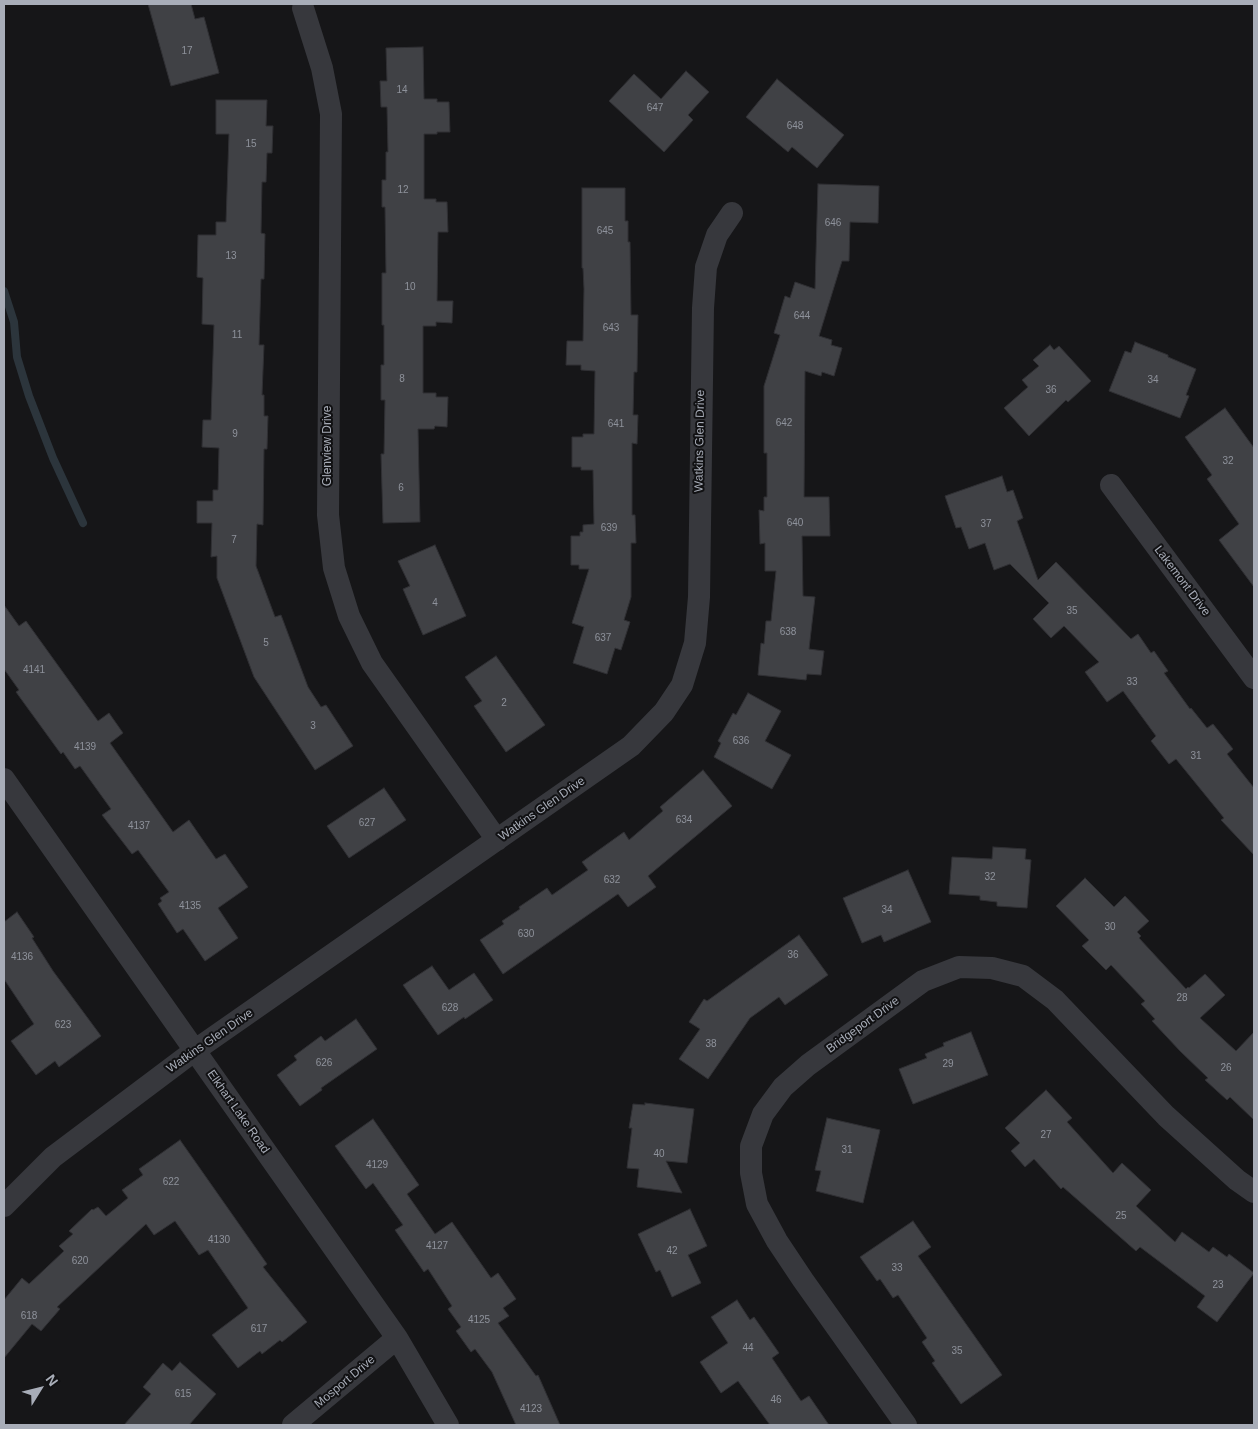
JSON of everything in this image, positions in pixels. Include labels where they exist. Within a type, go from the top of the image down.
[{"type":"street","name":"Glenview Drive","points":[[304,8],[322,68],[331,114],[328,515],[334,568],[349,616],[372,663],[497,840]]},
{"type":"street","name":"Watkins Glen Drive","points":[[4,1206],[53,1156],[194,1051],[631,746],[664,712],[682,685],[695,643],[699,597],[703,308],[706,266],[717,235],[732,213]]},
{"type":"street","name":"Lakemont Drive","points":[[1111,484],[1254,678]]},
{"type":"street","name":"Elkhart Lake Road","points":[[4,778],[397,1338],[448,1425]]},
{"type":"street","name":"Bridgeport Drive","points":[[906,1425],[777,1241],[757,1204],[751,1173],[751,1146],[763,1114],[783,1087],[808,1065],[923,981],[959,967],[992,968],[1023,976],[1055,1000],[1166,1116],[1237,1180],[1254,1192]]},
{"type":"street","name":"Mosport Drive","points":[[293,1425],[397,1338]]},
{"type":"building","points":[[148,4],[191,4],[195,19],[204,17],[219,73],[171,86]]},
{"type":"building","points":[[423,47],[424,99],[437,99],[437,102],[449,102],[450,132],[424,134],[424,199],[436,199],[436,202],[447,202],[448,232],[438,232],[437,301],[453,301],[452,323],[436,322],[436,326],[423,326],[423,393],[436,393],[436,397],[448,397],[447,427],[435,426],[434,429],[418,429],[420,522],[383,523],[381,454],[384,454],[385,400],[381,400],[381,365],[384,365],[382,273],[386,273],[385,207],[382,207],[382,180],[386,180],[386,152],[388,152],[387,107],[381,107],[380,81],[387,81],[386,48]]},
{"type":"building","points":[[686,71],[709,92],[688,115],[693,120],[664,152],[609,101],[634,74],[661,99]]},
{"type":"building","points":[[777,79],[844,135],[817,168],[792,147],[788,152],[746,117]]},
{"type":"building","points":[[216,100],[267,100],[266,126],[273,126],[272,153],[267,153],[266,182],[262,182],[261,233],[265,234],[264,279],[261,279],[259,345],[264,345],[262,395],[264,395],[264,416],[268,416],[267,449],[264,449],[263,525],[257,524],[256,566],[275,617],[281,615],[308,687],[321,707],[326,705],[353,746],[315,770],[254,677],[217,578],[217,556],[211,557],[212,523],[197,523],[197,501],[213,501],[213,490],[218,490],[219,448],[202,447],[203,420],[211,420],[214,325],[202,324],[203,278],[197,277],[198,235],[216,235],[216,222],[226,222],[229,134],[216,134]]},
{"type":"building","points":[[818,184],[879,186],[878,223],[850,222],[849,261],[842,261],[819,336],[832,340],[831,345],[842,348],[834,376],[822,372],[821,376],[805,371],[804,497],[829,497],[830,536],[802,536],[803,596],[815,597],[809,649],[824,651],[821,675],[807,674],[806,680],[758,675],[761,643],[764,644],[766,621],[771,621],[776,571],[765,571],[765,543],[760,544],[759,510],[764,511],[764,497],[767,497],[767,453],[764,453],[764,386],[780,335],[774,333],[785,296],[790,298],[795,282],[815,289]]},
{"type":"building","points":[[582,188],[625,188],[625,221],[628,221],[628,242],[630,242],[631,315],[638,315],[637,372],[634,372],[633,415],[638,415],[637,444],[632,443],[632,515],[635,515],[636,543],[631,543],[631,597],[624,620],[630,622],[621,650],[615,648],[607,674],[573,663],[584,627],[572,623],[589,569],[579,569],[579,565],[571,565],[571,536],[580,536],[580,532],[583,532],[583,525],[594,524],[593,470],[581,470],[581,467],[572,467],[572,437],[594,434],[595,371],[581,370],[581,365],[566,365],[567,341],[583,341]]},
{"type":"building","points":[[1135,342],[1196,369],[1186,395],[1189,396],[1180,418],[1109,391],[1125,351],[1131,353]]},
{"type":"building","points":[[1050,345],[1054,350],[1059,346],[1091,381],[1068,402],[1066,400],[1029,436],[1004,408],[1028,387],[1022,380],[1039,366],[1033,360]]},
{"type":"building","points":[[1225,408],[1254,448],[1254,587],[1219,540],[1239,524],[1207,479],[1212,475],[1185,437]]},
{"type":"building","points":[[1002,476],[1007,492],[1013,490],[1023,518],[1017,521],[1038,580],[1056,562],[1131,639],[1138,634],[1151,653],[1154,651],[1168,671],[1164,673],[1190,709],[1207,728],[1213,724],[1233,749],[1227,754],[1254,788],[1254,855],[1221,820],[1224,818],[1176,759],[1169,764],[1151,741],[1156,736],[1123,691],[1107,702],[1085,672],[1099,662],[1064,626],[1051,638],[1033,619],[1049,603],[1010,564],[994,570],[985,543],[969,549],[961,527],[956,528],[945,496]]},
{"type":"building","points":[[435,545],[466,616],[423,635],[403,589],[410,586],[398,561]]},
{"type":"building","points":[[4,605],[19,626],[26,621],[98,721],[109,713],[123,733],[110,743],[173,832],[189,820],[216,859],[225,854],[248,887],[218,908],[238,938],[205,961],[183,929],[177,933],[158,904],[162,901],[160,898],[169,892],[138,850],[132,854],[102,815],[111,809],[80,766],[75,769],[63,752],[61,754],[16,692],[19,690],[4,669]]},
{"type":"building","points":[[496,656],[545,725],[506,752],[474,706],[482,701],[465,677]]},
{"type":"building","points":[[748,693],[781,711],[765,741],[791,755],[772,789],[714,757],[721,743],[718,741],[733,713],[736,715]]},
{"type":"building","points":[[703,770],[732,806],[648,876],[656,887],[628,907],[618,894],[503,974],[480,940],[504,924],[502,921],[520,909],[519,907],[547,888],[552,895],[588,870],[582,862],[624,832],[629,840],[663,811],[660,807]]},
{"type":"building","points":[[384,788],[406,820],[349,858],[327,826]]},
{"type":"building","points":[[993,847],[1026,849],[1025,859],[1031,860],[1027,908],[997,906],[997,902],[980,900],[980,896],[949,894],[952,857],[992,859]]},
{"type":"building","points":[[908,870],[931,922],[884,942],[881,935],[862,943],[843,898]]},
{"type":"building","points":[[1085,878],[1114,907],[1125,896],[1149,921],[1137,932],[1141,936],[1139,938],[1186,989],[1205,974],[1225,995],[1200,1018],[1236,1051],[1254,1032],[1254,1120],[1230,1097],[1227,1100],[1205,1080],[1208,1078],[1152,1021],[1155,1019],[1141,1004],[1145,1001],[1111,965],[1106,970],[1082,946],[1089,940],[1056,906]]},
{"type":"building","points":[[17,912],[53,971],[101,1036],[59,1067],[55,1061],[36,1075],[11,1041],[34,1024],[4,979],[4,922]]},
{"type":"building","points":[[799,935],[828,975],[785,1005],[779,997],[750,1018],[708,1079],[679,1059],[700,1029],[689,1022],[704,999],[707,1001]]},
{"type":"building","points":[[432,966],[449,990],[474,973],[493,1000],[438,1035],[403,985]]},
{"type":"building","points":[[356,1019],[377,1049],[321,1088],[322,1090],[300,1106],[277,1075],[297,1060],[294,1056],[321,1036],[325,1041]]},
{"type":"building","points":[[971,1032],[988,1075],[913,1104],[899,1069],[927,1058],[925,1054],[944,1046],[943,1043]]},
{"type":"building","points":[[1046,1090],[1072,1118],[1067,1122],[1113,1173],[1122,1163],[1151,1190],[1136,1206],[1175,1242],[1182,1232],[1209,1252],[1213,1247],[1227,1257],[1229,1254],[1254,1273],[1217,1322],[1197,1307],[1205,1296],[1140,1247],[1136,1251],[1063,1187],[1061,1189],[1034,1159],[1025,1167],[1011,1151],[1020,1143],[1005,1128]]},
{"type":"building","points":[[645,1103],[694,1109],[687,1163],[666,1161],[682,1193],[637,1187],[639,1169],[627,1168],[632,1128],[629,1128],[633,1104],[645,1105]]},
{"type":"building","points":[[827,1118],[880,1130],[863,1203],[816,1191],[821,1171],[815,1170]]},
{"type":"building","points":[[373,1119],[419,1185],[407,1194],[435,1234],[452,1222],[491,1278],[498,1273],[516,1299],[503,1308],[509,1316],[498,1323],[536,1376],[538,1375],[560,1425],[516,1425],[492,1372],[475,1349],[471,1352],[456,1331],[461,1327],[448,1309],[452,1306],[428,1269],[424,1272],[395,1230],[403,1225],[373,1183],[366,1189],[335,1146]]},
{"type":"building","points":[[180,1140],[267,1264],[263,1267],[307,1322],[282,1342],[280,1340],[262,1354],[260,1351],[238,1368],[212,1335],[248,1308],[208,1250],[199,1255],[175,1221],[154,1235],[146,1224],[57,1307],[60,1309],[41,1331],[32,1324],[4,1358],[4,1300],[22,1278],[29,1284],[64,1251],[59,1246],[73,1234],[69,1231],[92,1209],[98,1207],[106,1216],[128,1198],[122,1190],[143,1175],[139,1169]]},
{"type":"building","points":[[690,1209],[707,1246],[688,1255],[701,1283],[672,1297],[660,1270],[656,1272],[638,1234]]},
{"type":"building","points":[[913,1221],[931,1247],[918,1256],[1002,1375],[961,1404],[932,1363],[935,1361],[922,1342],[927,1338],[898,1295],[893,1298],[880,1279],[877,1281],[860,1257]]},
{"type":"building","points":[[737,1300],[750,1320],[754,1317],[779,1353],[772,1358],[801,1401],[809,1396],[829,1425],[770,1425],[738,1381],[721,1393],[700,1362],[728,1343],[711,1317]]},
{"type":"building","points":[[180,1362],[216,1394],[189,1425],[124,1425],[151,1394],[143,1387],[163,1363],[172,1371]]},
{"type":"waterway","points":[[4,291],[14,322],[17,357],[29,396],[53,458],[83,523]]}]
